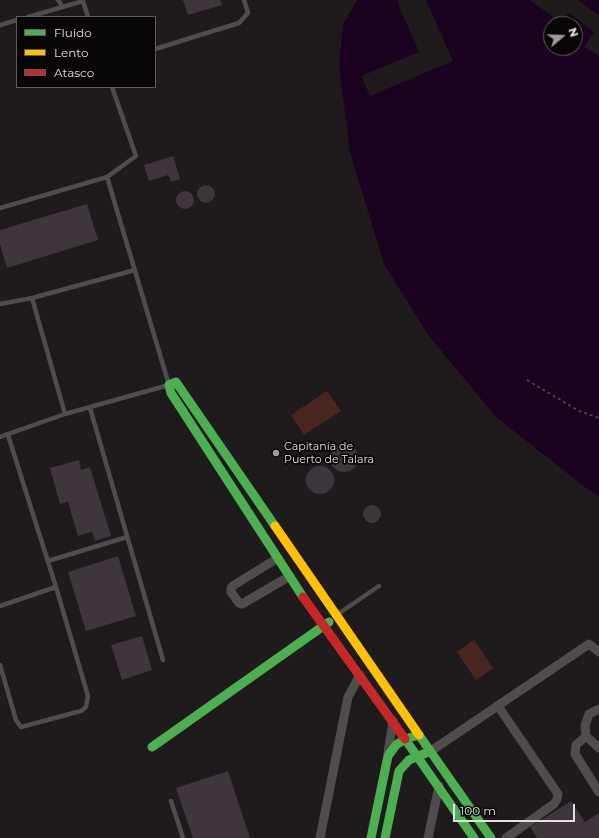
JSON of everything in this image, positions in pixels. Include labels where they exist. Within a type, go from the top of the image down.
[{"type":"street","points":[[172,384],[171,393],[278,558],[324,626],[360,674],[474,838]]},
{"type":"street","points":[[172,384],[492,838]]},
{"type":"street","points":[[278,558],[234,585],[230,592],[239,603],[242,604],[290,576]]},
{"type":"street","points":[[152,747],[336,616]]},
{"type":"street","points":[[385,838],[399,771],[402,765],[417,756],[431,751],[589,644],[599,652]]},
{"type":"street","points":[[320,838],[348,698],[360,674]]},
{"type":"street","points":[[498,706],[558,794],[557,800],[554,804],[506,838]]},
{"type":"street","points":[[599,709],[592,712],[587,718],[585,726],[586,736],[599,748]]},
{"type":"street","points":[[371,838],[388,756],[392,721]]},
{"type":"street","points":[[388,756],[405,738],[419,735]]},
{"type":"street","points":[[586,736],[576,745],[575,754],[599,792]]},
{"type":"street","points":[[428,838],[439,786]]},
{"type":"lane","points":[[58,0],[63,7]]},
{"type":"lane","points":[[156,49],[239,23],[248,13],[244,0]]},
{"type":"lane","points":[[32,16],[83,1],[88,16]]},
{"type":"lane","points":[[0,25],[16,20]]},
{"type":"lane","points":[[0,208],[107,177],[136,156],[112,88]]},
{"type":"lane","points":[[0,437],[65,414],[172,384],[107,177]]},
{"type":"lane","points":[[0,304],[32,298],[135,270]]},
{"type":"lane","points":[[32,298],[65,414]]},
{"type":"lane","points":[[90,408],[163,660]]},
{"type":"lane","points":[[0,665],[16,720],[21,727],[81,711],[86,707],[88,696],[56,587],[8,435]]},
{"type":"lane","points":[[48,561],[127,537]]},
{"type":"lane","points":[[336,616],[379,586]]},
{"type":"lane","points":[[0,606],[56,587]]},
{"type":"lane","points":[[170,801],[183,838]]},
{"type":"path","points":[[527,380],[579,411],[599,418]]},
{"type":"shaded area","points":[[357,0],[599,0],[599,496],[586,488],[496,417],[429,336],[384,264],[350,152],[339,65],[343,25]]},
{"type":"shaded area","points":[[327,391],[341,411],[304,435],[291,415]]},
{"type":"shaded area","points":[[474,640],[493,668],[476,680],[457,652]]},
{"type":"pier","points":[[398,0],[426,0],[453,61],[370,96],[361,76],[419,52],[400,9]]},
{"type":"pier","points":[[530,0],[578,0],[599,16],[599,56],[584,47],[594,32],[583,24],[583,16],[573,16],[569,13],[566,16],[552,16]]},
{"type":"building","points":[[183,0],[220,0],[222,5],[188,15]]},
{"type":"building","points":[[173,156],[180,179],[171,182],[168,175],[149,181],[144,165]]},
{"type":"building","points":[[206,185],[212,188],[215,194],[212,200],[206,203],[200,200],[197,194],[200,188]]},
{"type":"building","points":[[185,191],[191,194],[194,200],[191,206],[185,209],[179,206],[176,200],[179,194]]},
{"type":"building","points":[[87,204],[98,240],[7,268],[0,244],[0,230]]},
{"type":"building","points":[[344,444],[354,448],[358,458],[354,468],[344,472],[334,468],[330,458],[334,448]]},
{"type":"building","points":[[79,460],[81,470],[90,467],[111,536],[95,541],[92,532],[78,536],[68,502],[60,504],[50,468]]},
{"type":"building","points":[[320,466],[330,470],[334,480],[330,490],[320,494],[310,490],[306,480],[310,470]]},
{"type":"building","points":[[372,505],[378,508],[381,514],[378,520],[372,523],[366,520],[363,514],[366,508]]},
{"type":"building","points":[[118,556],[136,616],[86,631],[68,572]]},
{"type":"building","points":[[142,636],[152,670],[122,680],[111,645]]},
{"type":"building","points":[[228,771],[250,838],[193,838],[176,788]]},
{"type":"building","points":[[571,801],[585,822],[599,813],[599,838],[537,838],[530,827]]},
{"type":"traffic: fast","points":[[275,526],[176,382],[169,385],[171,393],[303,597]]},
{"type":"traffic: fast","points":[[152,747],[329,622]]},
{"type":"traffic: fast","points":[[371,838],[388,756],[396,745],[405,739],[419,735],[491,838]]},
{"type":"traffic: fast","points":[[405,739],[474,838]]},
{"type":"traffic: fast","points":[[385,838],[399,771],[409,760],[426,753]]},
{"type":"traffic: slow","points":[[275,526],[419,735]]},
{"type":"traffic: jam","points":[[303,597],[405,739]]},
{"type":"place","name":"Capitanía de Puerto de Talara","points":[[276,453]]}]
